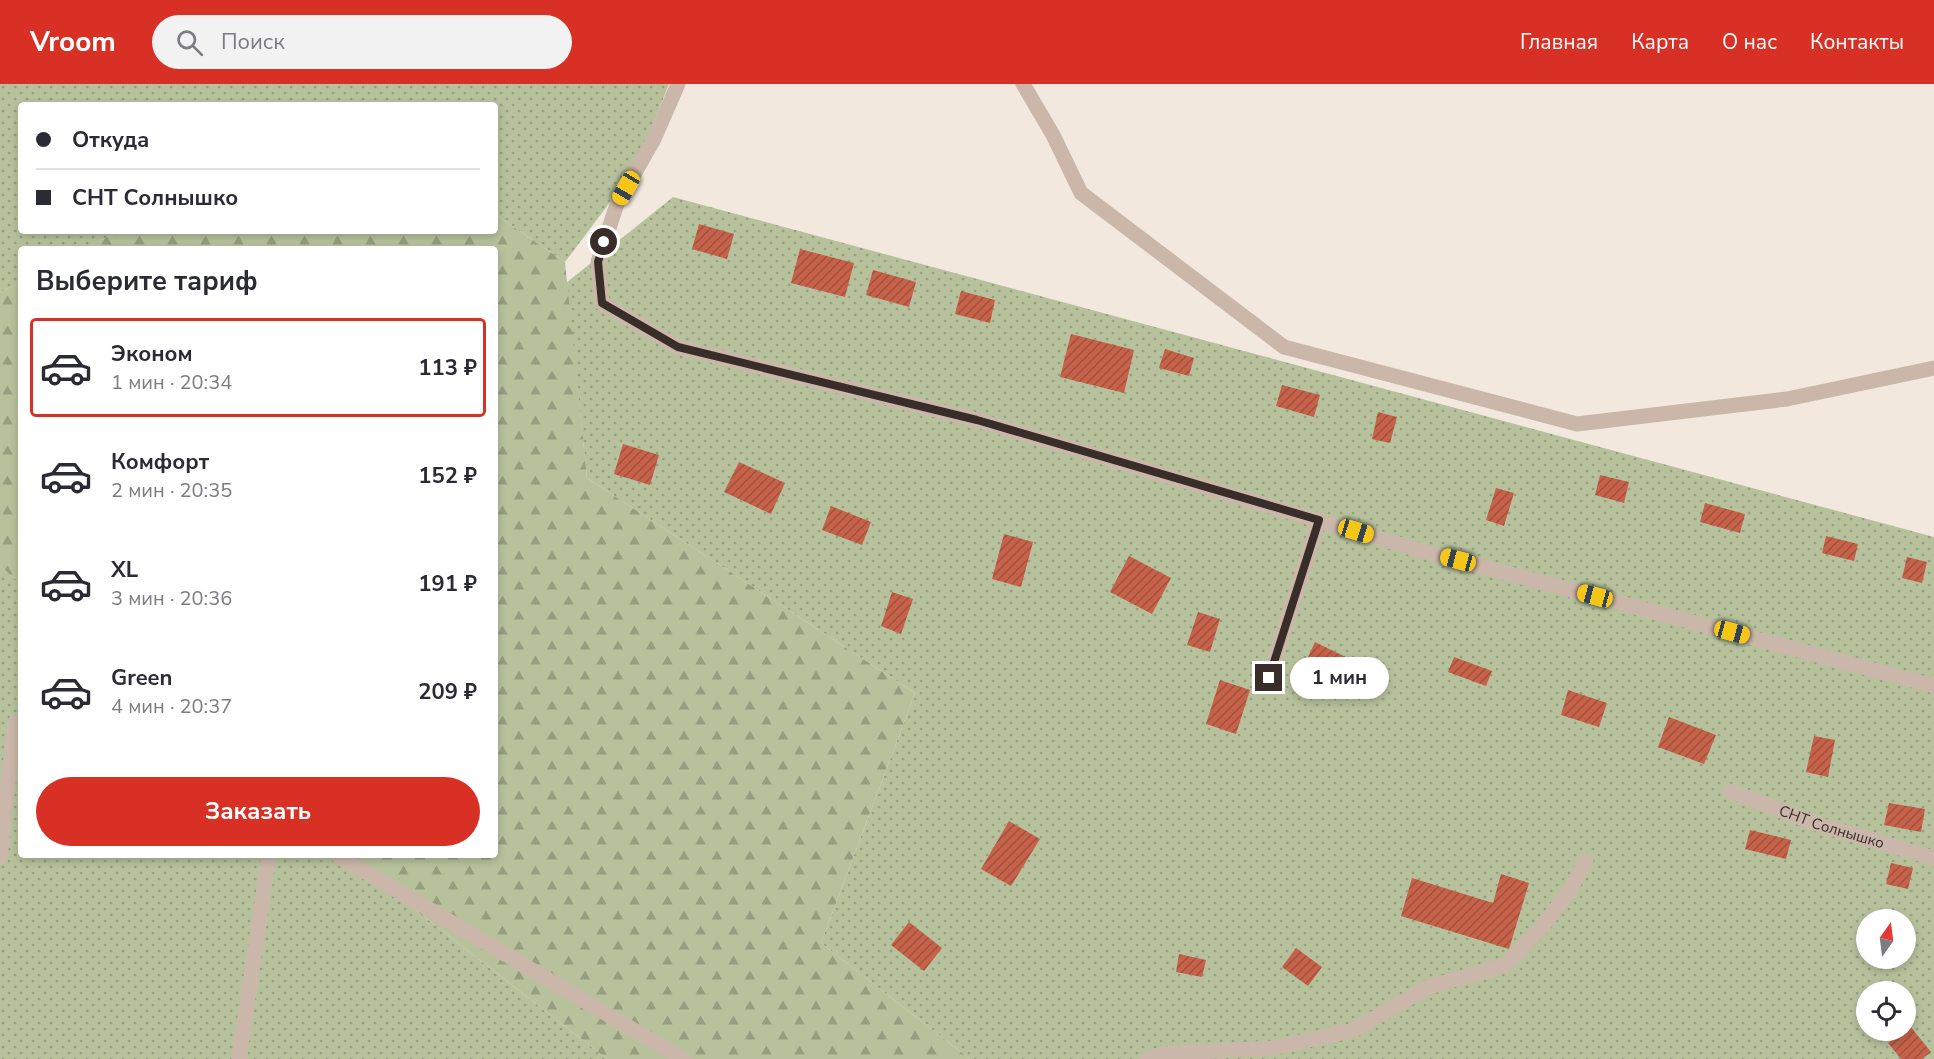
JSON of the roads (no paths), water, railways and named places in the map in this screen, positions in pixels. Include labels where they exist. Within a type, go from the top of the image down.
[{"type":"lane","points":[[678,84],[654,139],[617,204],[598,262],[602,303],[678,347],[977,420],[1412,548],[1934,686]]},
{"type":"lane","points":[[1023,84],[1053,135],[1081,193],[1284,347],[1577,424],[1787,399],[1934,368]]},
{"type":"lane","points":[[1269,678],[1319,520]]},
{"type":"lane","points":[[0,717],[18,723],[0,857]]},
{"type":"lane","name":"СНТ Солнышко","points":[[1730,791],[1820,825],[1934,858]]},
{"type":"lane","points":[[239,1059],[269,858]]},
{"type":"lane","points":[[342,858],[683,1059]]},
{"type":"lane","points":[[1146,1059],[1164,1054],[1273,1048],[1354,1030],[1428,987],[1504,966],[1544,925],[1571,888],[1586,861]]}]
